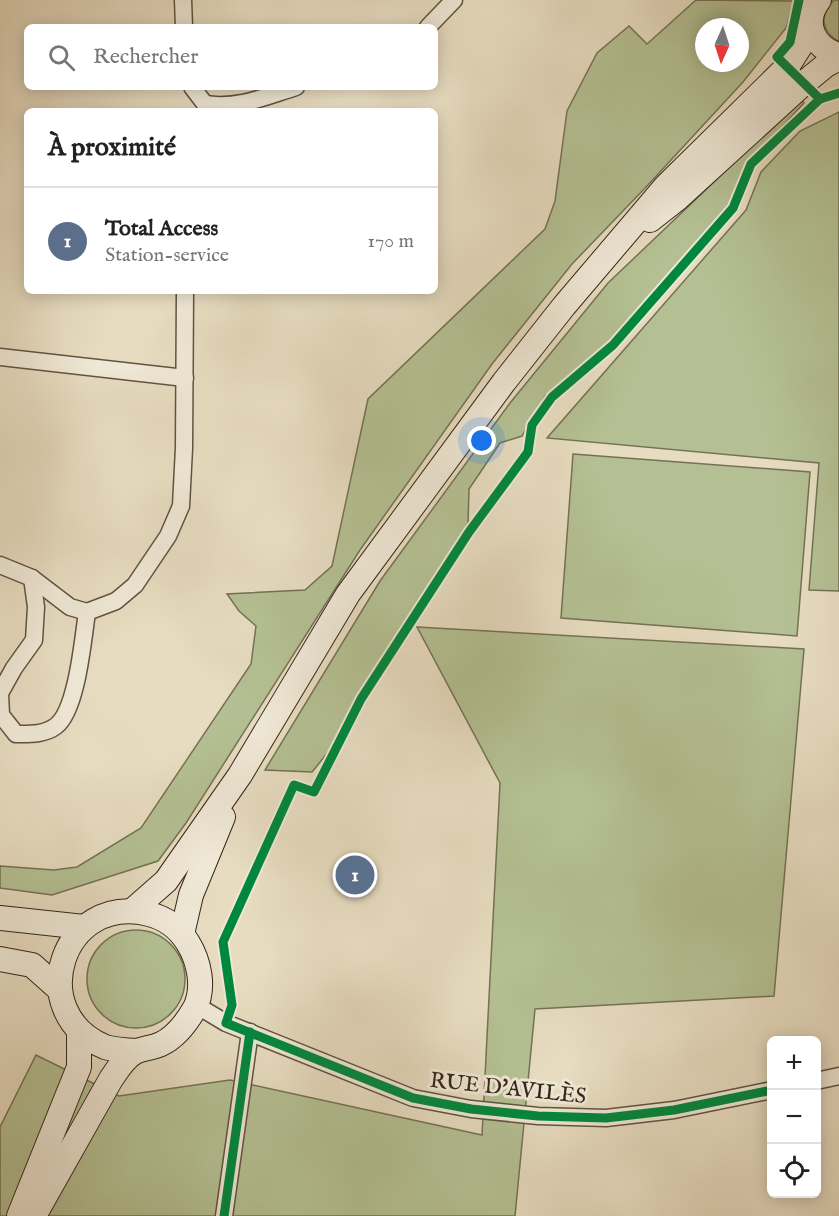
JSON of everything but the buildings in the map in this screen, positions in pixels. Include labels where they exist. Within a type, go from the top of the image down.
[{"type":"main road","points":[[133,910],[165,881],[240,775],[348,594],[504,382],[608,253],[666,186],[787,67],[811,29],[815,6],[819,0]]},
{"type":"main road","points":[[811,29],[816,42],[839,57]]},
{"type":"main road","points":[[608,253],[678,198],[804,83],[839,57]]},
{"type":"main road","points":[[182,934],[191,896],[240,775]]},
{"type":"main road","points":[[133,910],[160,917],[182,934],[196,955],[201,980],[196,1005],[183,1028],[162,1044],[136,1051],[105,1047],[79,1031],[66,1011],[59,989],[64,955],[84,927],[107,914],[133,910]]},
{"type":"main road","points":[[0,918],[84,927]]},
{"type":"main road","points":[[0,959],[32,965],[59,989]]},
{"type":"main road","points":[[19,1216],[79,1066],[79,1031]]},
{"type":"main road","points":[[34,1216],[111,1079],[122,1062],[136,1051]]},
{"type":"street","points":[[183,0],[184,24]]},
{"type":"street","points":[[431,24],[454,0]]},
{"type":"street","points":[[194,90],[204,108],[239,105],[286,90]]},
{"type":"street","points":[[0,565],[32,578],[70,607],[87,612],[116,601],[135,585],[168,536],[181,506],[185,294]]},
{"type":"street","points":[[0,357],[185,378]]},
{"type":"street","points":[[32,578],[36,607],[34,640],[0,693],[1,715],[16,734],[34,735],[56,726],[70,705],[87,612]]},
{"type":"street","name":"RUE D'AVILÈS","points":[[196,1005],[226,1023],[413,1098],[471,1109],[538,1116],[606,1118],[674,1110],[767,1091]]},
{"type":"street","points":[[224,1216],[250,1032]]},
{"type":"street","points":[[821,1080],[839,1076]]},
{"type":"green space","points":[[696,0],[794,1],[786,28],[743,82],[572,264],[492,364],[360,550],[186,823],[158,861],[52,895],[0,888],[0,866],[54,870],[77,867],[141,828],[251,664],[256,626],[239,611],[227,594],[305,590],[332,566],[368,399],[545,229],[555,201],[567,111],[597,53],[629,26],[647,44]]},
{"type":"green space","points":[[834,0],[839,0],[839,42],[829,33],[824,22],[826,11]]},
{"type":"green space","points":[[801,99],[804,103],[748,163],[728,206],[610,342],[545,396],[522,436],[500,443],[469,489],[468,524],[353,703],[329,751],[312,772],[265,770],[380,581],[510,403],[608,283]]},
{"type":"green space","points":[[839,112],[839,591],[809,590],[819,463],[547,438],[746,210],[761,172],[800,131]]},
{"type":"green space","points":[[573,454],[810,472],[797,636],[561,618]]},
{"type":"green space","points":[[417,627],[804,649],[774,996],[535,1009],[515,1216],[0,1216],[0,1127],[36,1055],[119,1096],[230,1080],[482,1135],[500,783]]},
{"type":"green space","points":[[136,930],[155,934],[170,945],[181,960],[185,979],[181,998],[170,1013],[155,1024],[136,1028],[117,1024],[102,1013],[91,998],[87,979],[91,960],[102,945],[117,934]]},
{"type":"cycle path","points":[[799,0],[790,42],[777,57],[820,99]]},
{"type":"cycle path","points":[[767,1091],[674,1110],[606,1118],[538,1116],[471,1109],[413,1098],[226,1023],[232,1005],[223,942],[294,785],[314,792],[361,699],[469,532],[528,452],[532,425],[552,397],[613,345],[733,208],[751,164],[820,99],[839,93]]},
{"type":"cycle path","points":[[224,1216],[250,1032]]},
{"type":"place","name":"Total Access","points":[[355,875]]}]
